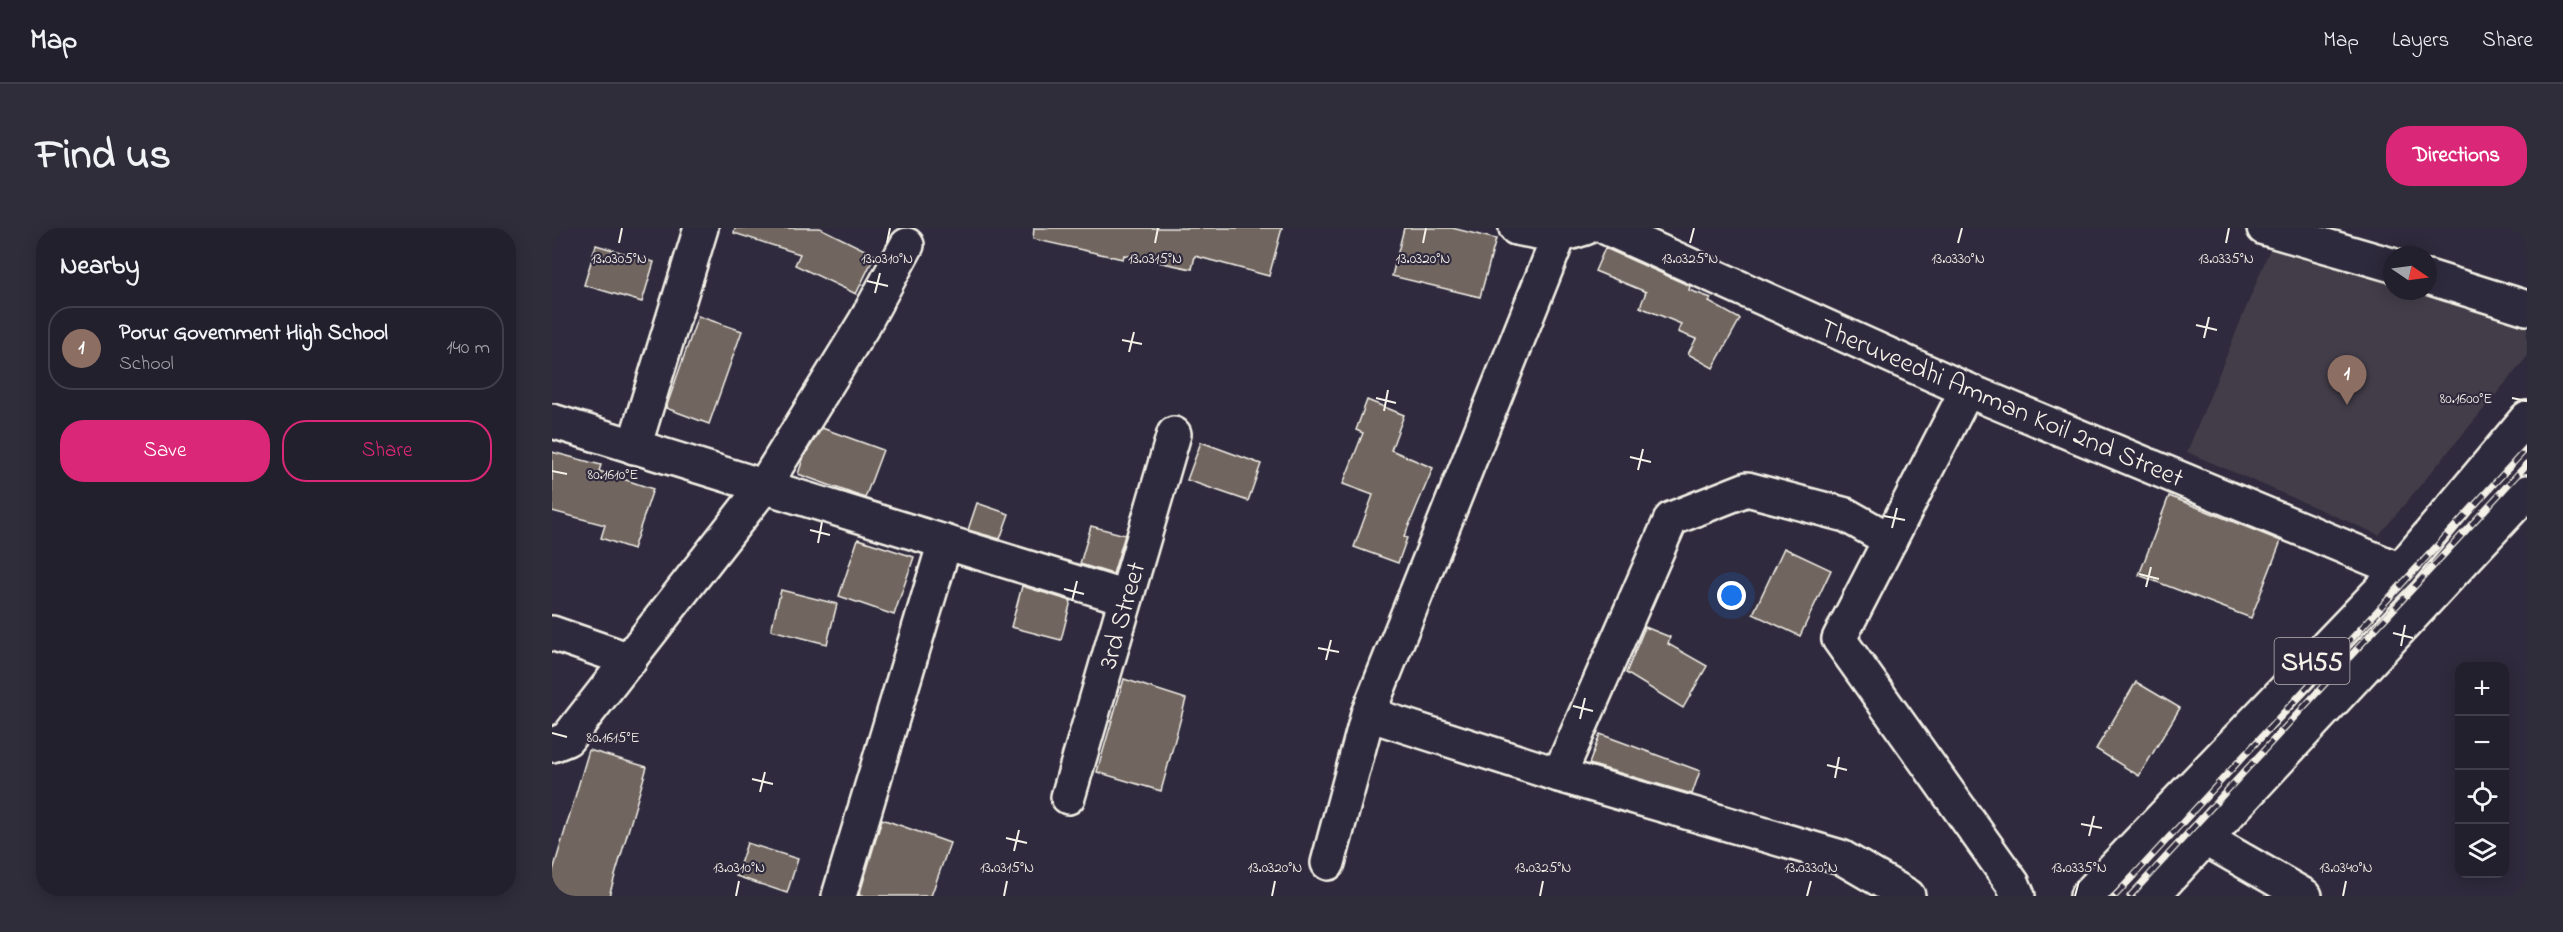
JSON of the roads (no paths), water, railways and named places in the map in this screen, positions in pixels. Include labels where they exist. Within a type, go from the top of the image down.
[{"type":"street","points":[[634,447],[701,228]]},
{"type":"street","points":[[1328,863],[1368,714],[1572,232],[1516,228]]},
{"type":"street","name":"Theruveedhi Amman Koil 2nd Street","points":[[1607,228],[1966,390],[2400,570]]},
{"type":"street","points":[[2264,228],[2346,239],[2383,260]]},
{"type":"street","points":[[552,745],[567,739],[764,486],[865,322],[907,245]]},
{"type":"street","points":[[2437,280],[2527,308]]},
{"type":"street","points":[[1966,390],[1839,639],[2013,884],[2018,896]]},
{"type":"street","name":"SH55","points":[[2087,896],[2400,570],[2527,418]]},
{"type":"street","points":[[552,421],[1126,598]]},
{"type":"street","name":"3rd Street","points":[[1068,797],[1174,434]]},
{"type":"street","points":[[1559,775],[1671,519],[1748,489],[1846,515],[1890,540]]},
{"type":"street","name":"SH55","points":[[2152,896],[2527,492]]},
{"type":"street","points":[[839,896],[945,542]]},
{"type":"street","points":[[552,633],[630,660]]},
{"type":"street","points":[[1368,714],[1559,775],[1842,857],[1908,896]]},
{"type":"street","points":[[2260,716],[2290,745]]},
{"type":"street","points":[[2204,838],[2305,896]]},
{"type":"railway","points":[[2115,896],[2527,448]]},
{"type":"railway","points":[[2130,896],[2527,464]]},
{"type":"place","name":"Porur Government High School","points":[[2347,405]]}]
